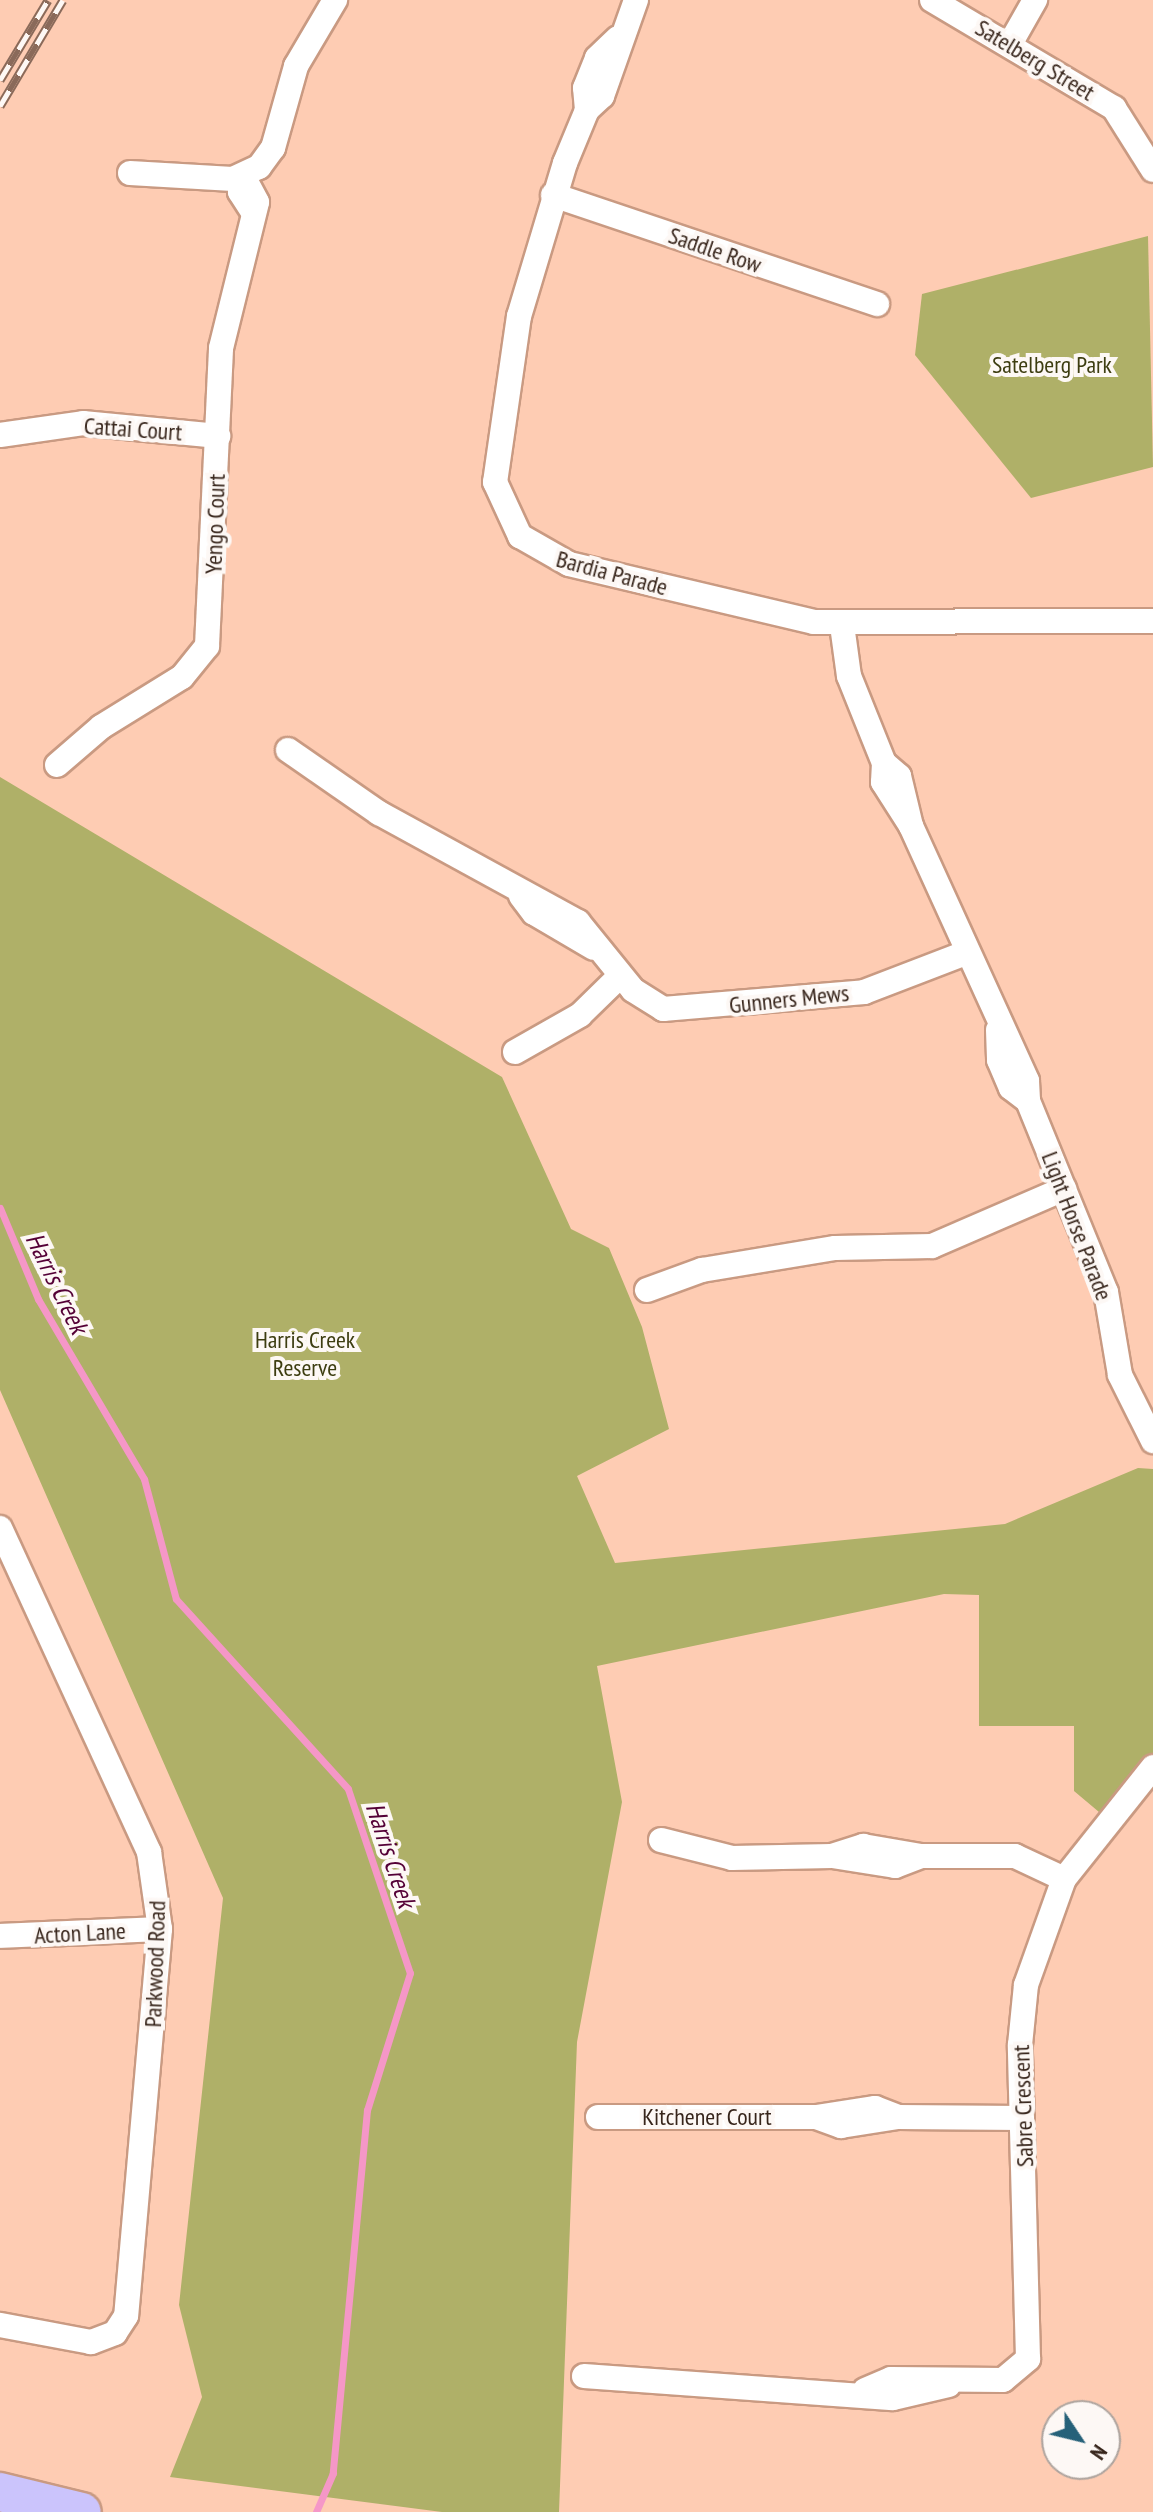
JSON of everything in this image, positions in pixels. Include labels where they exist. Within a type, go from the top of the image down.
[{"type":"main road","points":[[0,2492],[82,2512]]},
{"type":"street","points":[[130,173],[243,176],[273,148],[296,66],[335,0]]},
{"type":"street","name":"Bardia Parade","points":[[636,0],[617,39],[602,96],[587,110],[553,195],[502,412],[495,482],[509,521],[535,549],[569,564],[842,625],[1153,621]]},
{"type":"street","name":"Satelberg Street","points":[[932,0],[1114,108],[1153,170]]},
{"type":"street","points":[[1010,44],[1035,0]]},
{"type":"street","name":"Yengo Court","points":[[57,765],[101,727],[182,677],[207,646],[221,348],[253,212],[253,185],[243,176]]},
{"type":"street","name":"Saddle Row","points":[[553,195],[877,304]]},
{"type":"street","name":"Cattai Court","points":[[0,435],[83,423],[218,436]]},
{"type":"street","name":"Light Horse Parade","points":[[842,625],[849,676],[884,763],[895,811],[911,826],[963,954],[998,1030],[1027,1081],[1028,1101],[1106,1292],[1120,1375],[1153,1441]]},
{"type":"street","name":"Gunners Mews","points":[[288,750],[333,785],[521,896],[534,913],[594,948],[652,1005],[688,1009],[864,992],[963,954]]},
{"type":"street","points":[[515,1052],[580,1015],[620,976]]},
{"type":"street","points":[[647,1290],[702,1270],[810,1258],[835,1248],[890,1250],[945,1242],[1064,1189]]},
{"type":"street","name":"Parkwood Road","points":[[0,1528],[149,1852],[160,1929],[129,2300],[115,2333],[91,2342],[0,2325]]},
{"type":"street","name":"Sabre Crescent","points":[[584,2376],[865,2390],[891,2379],[949,2385],[1003,2380],[1028,2359],[1022,2118],[1026,1985],[1064,1879],[1142,1794],[1153,1767]]},
{"type":"street","points":[[661,1840],[712,1856],[832,1856],[874,1846],[921,1856],[1015,1856],[1064,1879]]},
{"type":"street","name":"Acton Lane","points":[[0,1936],[160,1929]]},
{"type":"street","name":"Kitchener Court","points":[[598,2117],[816,2117],[875,2108],[898,2117],[1022,2118]]},
{"type":"green space","name":"Satelberg Park","points":[[1148,236],[1153,467],[1031,498],[915,355],[922,294]]},
{"type":"green space","name":"Harris Creek Reserve","points":[[0,777],[502,1077],[571,1229],[609,1248],[642,1327],[669,1429],[577,1476],[615,1563],[1005,1524],[1138,1468],[1153,1469],[1153,1758],[1099,1812],[1074,1791],[1074,1726],[979,1726],[979,1595],[944,1594],[597,1666],[622,1802],[577,2042],[559,2512],[442,2512],[170,2477],[202,2397],[179,2305],[223,1898],[0,1390]]},
{"type":"waterway","name":"Harris Creek","points":[[0,1208],[38,1299],[144,1479],[176,1599],[348,1789],[410,1973],[367,2110],[333,2473],[316,2512]]},
{"type":"railway","points":[[0,80],[48,0]]},
{"type":"railway","points":[[0,106],[63,0]]}]
